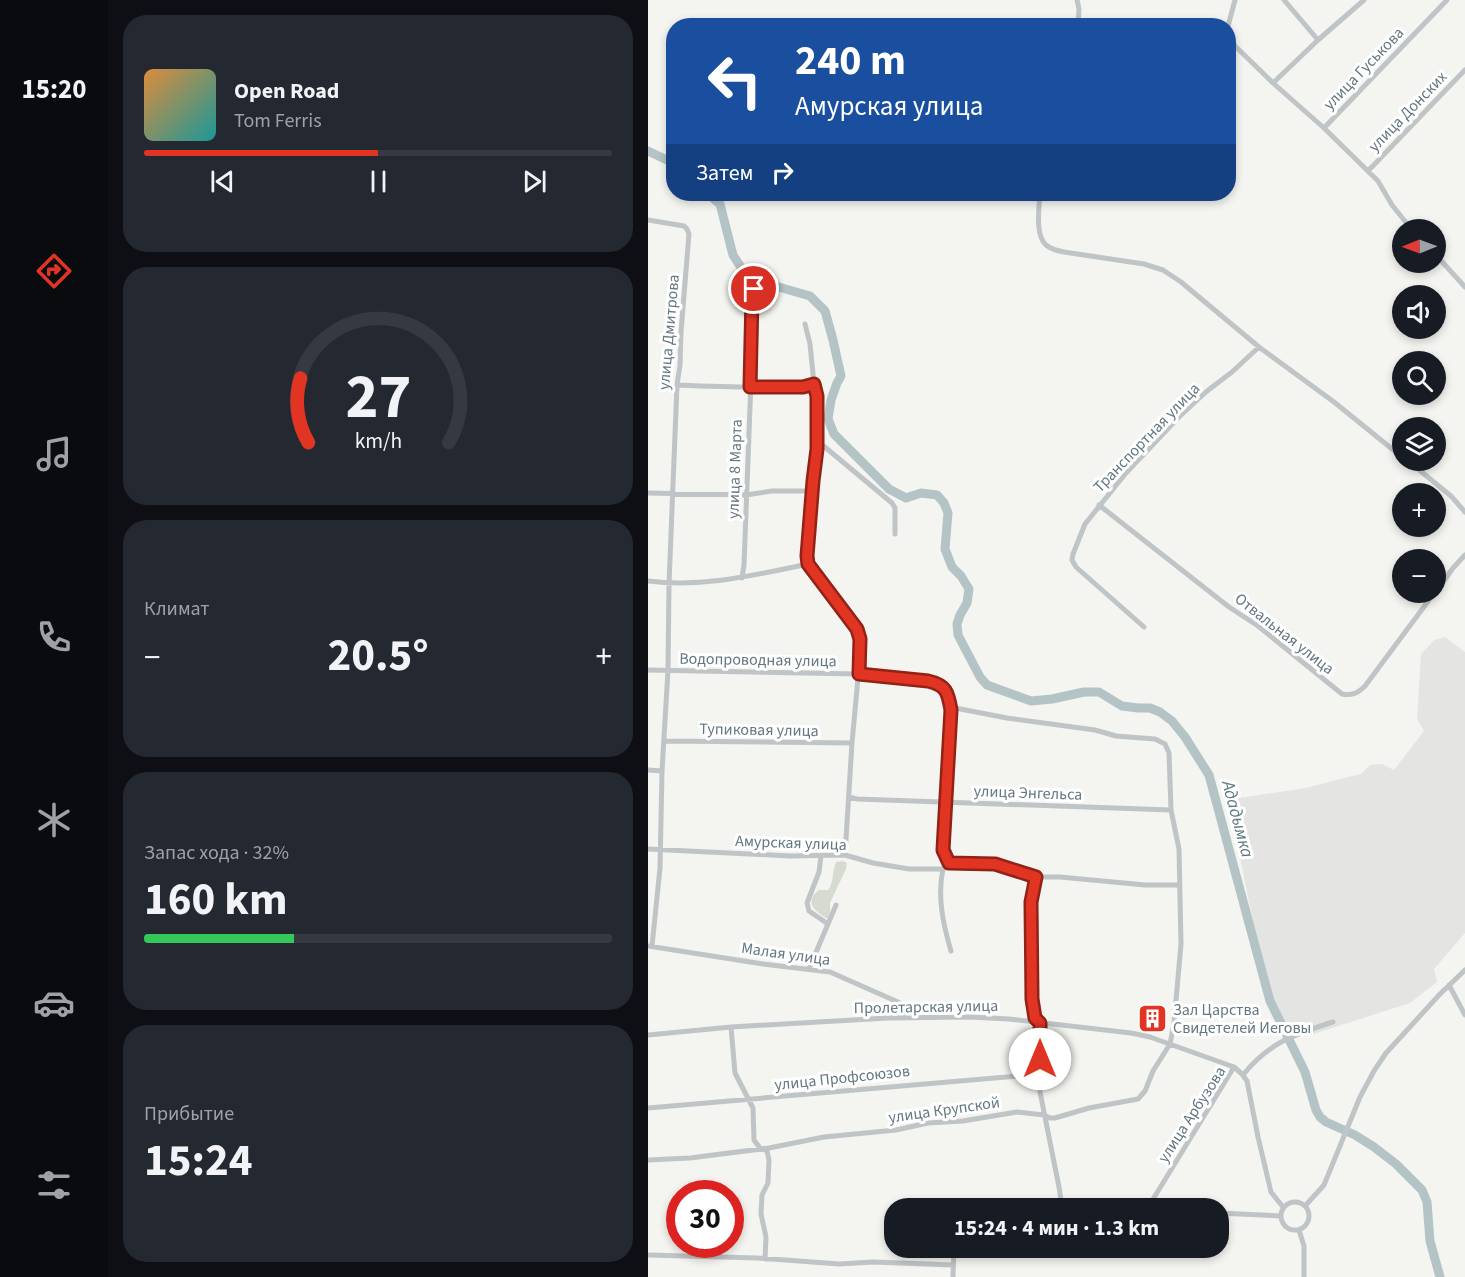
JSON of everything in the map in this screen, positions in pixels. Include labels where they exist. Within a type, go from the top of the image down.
[{"type":"street","points":[[1077,0],[1078,18]]},
{"type":"street","points":[[1230,18],[1234,0]]},
{"type":"street","points":[[1284,0],[1318,40]]},
{"type":"street","points":[[1273,83],[1364,0]]},
{"type":"street","name":"улица Гуськова","points":[[1324,128],[1447,0]]},
{"type":"street","points":[[1236,47],[1378,181],[1403,219]]},
{"type":"street","name":"улица Донских","points":[[1368,171],[1465,70]]},
{"type":"street","points":[[1040,201],[1039,231],[1046,246],[1064,252],[1144,264],[1163,270],[1392,449]]},
{"type":"street","name":"улица Дмитрова","points":[[648,220],[684,226],[689,234],[677,385],[658,892],[650,946]]},
{"type":"street","points":[[1446,266],[1465,287]]},
{"type":"street","name":"улица 8 Марта","points":[[742,578],[754,289]]},
{"type":"street","points":[[805,324],[817,396],[818,433],[808,564],[857,629],[860,639],[844,855]]},
{"type":"street","name":"Транспортная улица","points":[[1144,627],[1076,567],[1072,560],[1073,554],[1085,524],[1126,473],[1179,417],[1259,347]]},
{"type":"street","points":[[677,385],[803,387],[814,384]]},
{"type":"street","points":[[818,433],[820,443],[892,503],[895,508],[894,534]]},
{"type":"street","points":[[1420,471],[1451,496],[1465,512]]},
{"type":"street","points":[[648,493],[746,495],[772,491],[813,491]]},
{"type":"street","name":"Отвальная улица","points":[[1099,505],[1229,607],[1258,626],[1342,694],[1359,693],[1427,603]]},
{"type":"street","name":"Отвальная улица","points":[[1446,577],[1465,555]]},
{"type":"street","points":[[648,581],[669,584],[701,583],[742,578],[808,564]]},
{"type":"street","name":"Водопроводная улица","points":[[648,670],[859,674],[928,681],[939,684],[948,694],[950,707]]},
{"type":"street","points":[[949,863],[943,850],[950,707]]},
{"type":"street","name":"улица Крупской","points":[[648,1160],[690,1158],[769,1148],[824,1137],[896,1130],[928,1123],[963,1121],[1017,1112],[1055,1118],[1089,1108],[1138,1099],[1145,1091],[1153,1071],[1170,1044],[1181,944],[1179,849],[1171,810],[1169,753],[1165,744],[1155,739],[1116,736],[1095,730],[1007,718],[950,707]]},
{"type":"street","name":"Тупиковая улица","points":[[665,741],[852,743]]},
{"type":"street","points":[[648,770],[662,771]]},
{"type":"street","name":"улица Энгельса","points":[[849,797],[1041,807],[1171,810]]},
{"type":"street","name":"Амурская улица","points":[[648,849],[747,855],[844,855],[873,863],[909,868],[943,869]]},
{"type":"street","points":[[821,856],[819,872],[807,903],[809,911],[828,924]]},
{"type":"street","points":[[951,951],[943,924],[941,890],[943,869],[949,863],[995,864],[1036,877],[1145,885],[1179,885]]},
{"type":"street","points":[[1036,877],[1031,902],[1031,988],[1035,1018],[1040,1023],[1040,1092],[1061,1198]]},
{"type":"street","points":[[810,969],[836,905]]},
{"type":"street","name":"Малая улица","points":[[650,946],[752,963],[830,972],[893,999],[902,1006],[903,1018]]},
{"type":"street","points":[[1305,1206],[1324,1185],[1374,1071],[1386,1053],[1465,970]]},
{"type":"street","points":[[1449,985],[1465,1015]]},
{"type":"street","name":"Пролетарская улица","points":[[648,1035],[731,1027],[969,1017],[1131,1033],[1150,1037],[1234,1067]]},
{"type":"street","points":[[1243,1075],[1254,1061],[1272,1047],[1294,1035],[1333,1022]]},
{"type":"street","points":[[731,1027],[735,1073],[753,1108],[754,1140],[760,1148],[767,1151],[769,1160],[768,1183],[762,1195],[761,1214],[766,1237],[765,1259]]},
{"type":"street","name":"улица Арбузова","points":[[1154,1198],[1234,1067],[1247,1081],[1271,1192],[1283,1207]]},
{"type":"street","name":"улица Профсоюзов","points":[[648,1108],[1040,1074]]},
{"type":"street","points":[[1293,1202],[1305,1206],[1309,1219],[1305,1226],[1293,1231],[1286,1228],[1280,1216],[1283,1207],[1293,1202]]},
{"type":"street","points":[[1229,1214],[1280,1216]]},
{"type":"street","points":[[1299,1230],[1304,1246],[1304,1277]]},
{"type":"street","points":[[648,1255],[839,1264],[873,1262],[953,1265]]},
{"type":"street","points":[[952,1277],[953,1258]]},
{"type":"shaded area","points":[[1445,637],[1465,652],[1465,933],[1434,969],[1437,982],[1410,1003],[1307,1036],[1277,1017],[1265,982],[1229,802],[1233,799],[1306,788],[1361,774],[1370,765],[1382,764],[1394,770],[1424,731],[1417,719],[1421,654],[1434,640]]},
{"type":"shaded area","points":[[836,862],[847,863],[846,869],[830,903],[830,912],[826,918],[812,906],[812,898],[819,890],[828,890]]},
{"type":"waterway","name":"Ададымка","points":[[648,151],[666,160]]},
{"type":"waterway","name":"Ададымка","points":[[716,201],[720,204],[733,255],[746,275],[810,296],[825,311],[841,376],[831,400],[828,419],[834,434],[889,489],[906,498],[921,493],[937,495],[944,503],[948,513],[945,549],[952,567],[969,589],[967,603],[957,624],[958,635],[980,677],[987,685],[1031,701],[1084,692],[1099,692],[1122,706],[1150,708],[1160,712],[1172,721],[1185,737],[1209,775],[1270,1001],[1305,1072],[1316,1110],[1326,1122],[1355,1135],[1374,1147],[1396,1164],[1422,1190],[1427,1202],[1430,1241],[1440,1277]]},
{"type":"place","name":"Зал Царства Свидетелей Иеговы","points":[[1152,1018]]},
{"type":"route","points":[[754,289],[750,387],[803,387],[814,384],[816,389],[818,433],[808,564],[857,629],[860,639],[859,674],[928,681],[939,684],[948,694],[951,710],[943,850],[949,863],[995,864],[1036,877],[1031,902],[1031,978],[1035,1018],[1040,1023],[1040,1059]]}]
